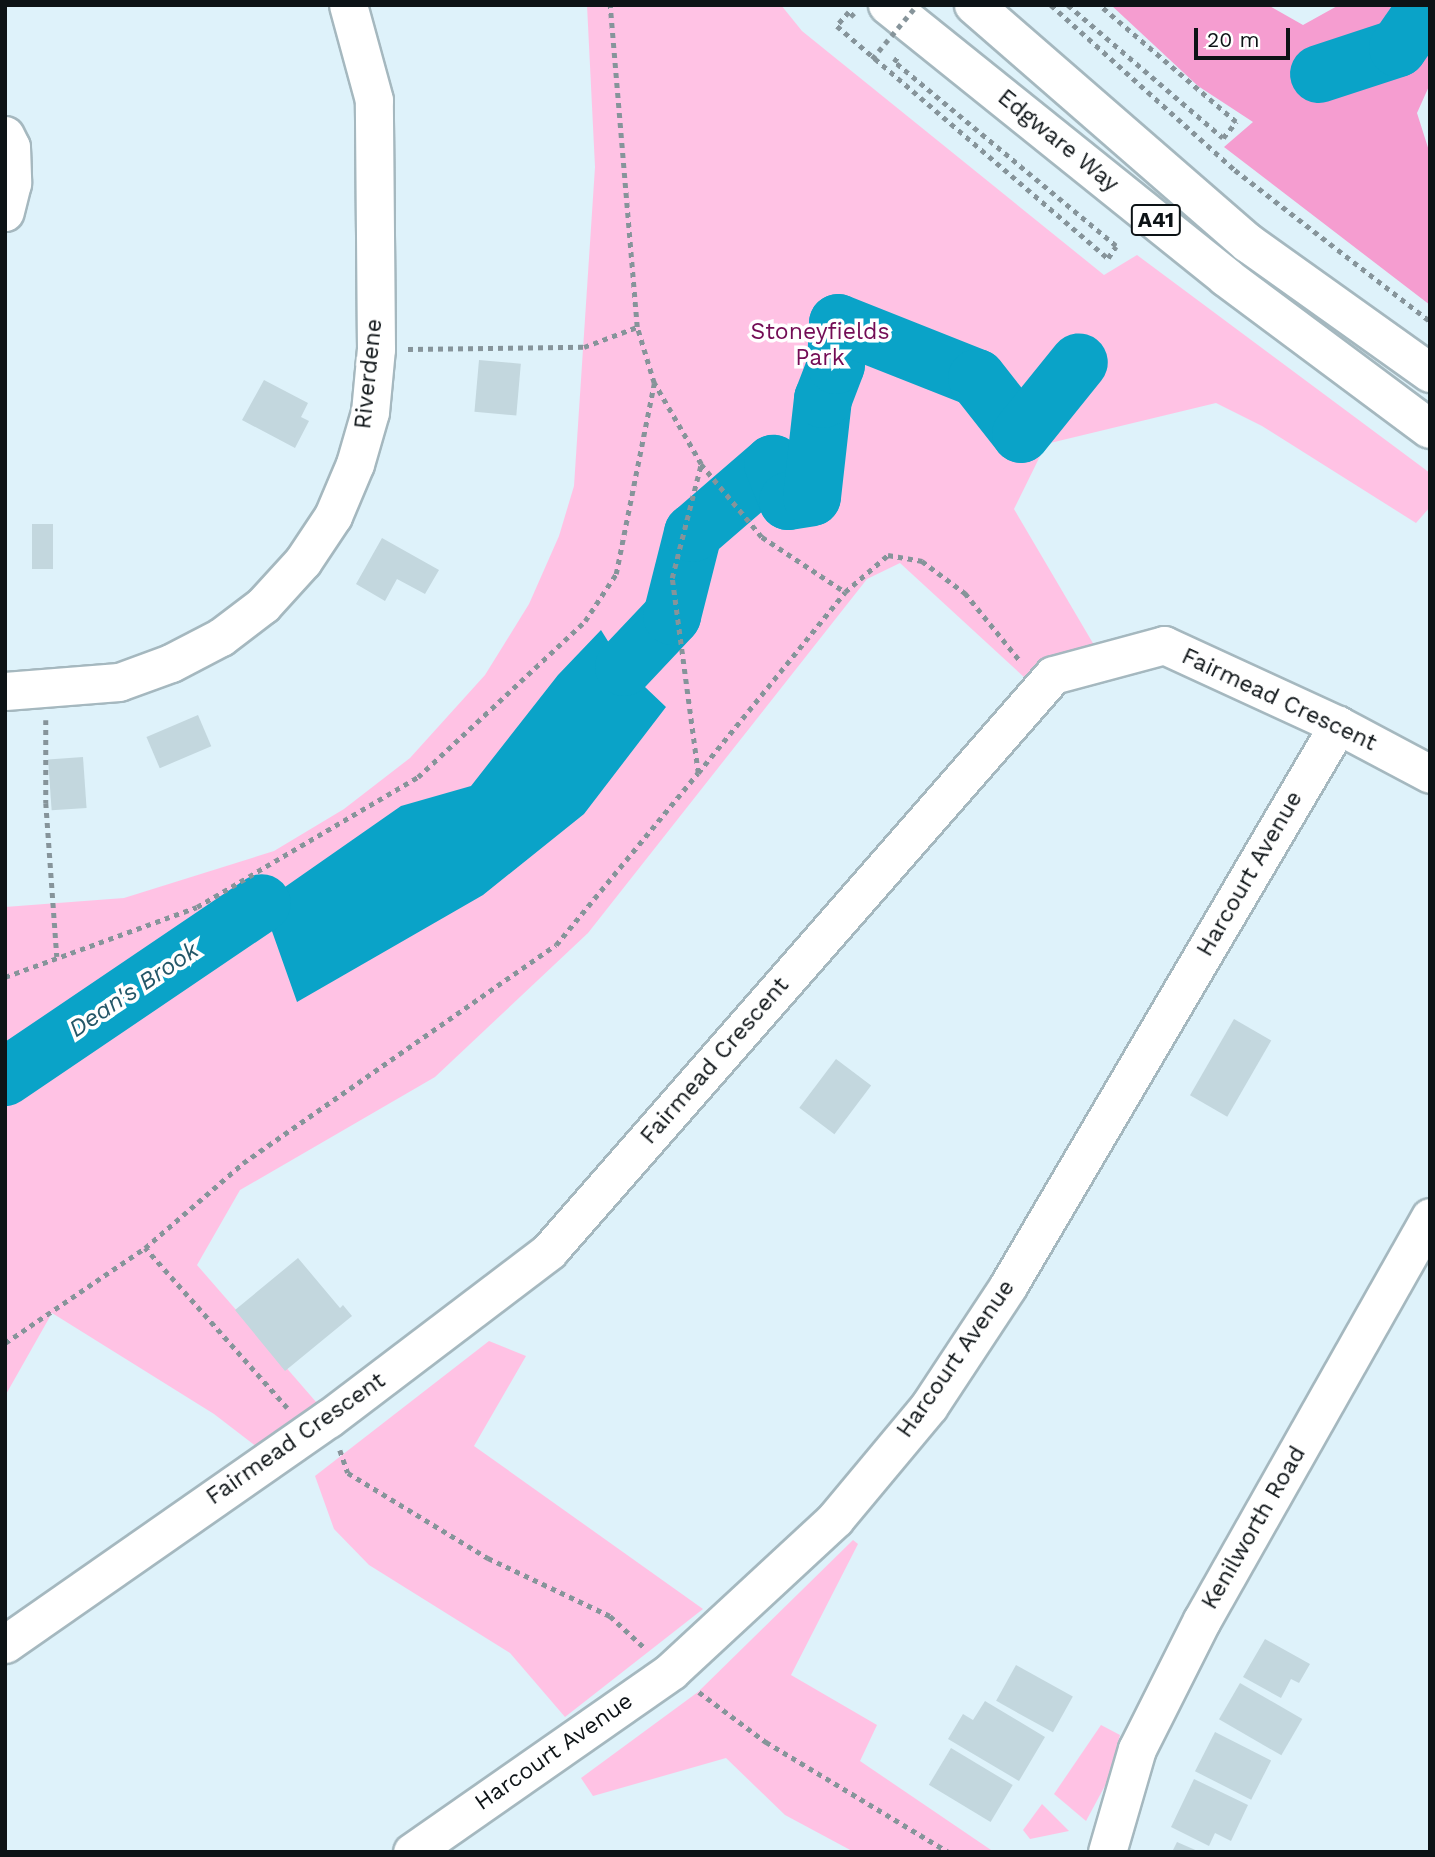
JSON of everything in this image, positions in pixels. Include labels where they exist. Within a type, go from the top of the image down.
[{"type":"highway","name":"Edgware Way","points":[[888,5],[1226,277],[1430,429]]},
{"type":"highway","name":"Edgware Way","points":[[974,5],[1248,243],[1430,373]]},
{"type":"street","name":"Riverdene","points":[[5,691],[46,690],[119,682],[172,663],[221,636],[263,605],[303,561],[333,516],[355,464],[370,412],[376,349],[374,100],[348,5]]},
{"type":"street","points":[[5,135],[11,147],[12,183],[5,212]]},
{"type":"street","name":"Fairmead Crescent","points":[[5,1644],[319,1426],[549,1251],[1053,675],[1164,645],[1338,725],[1430,774]]},
{"type":"street","name":"Harcourt Avenue","points":[[412,1852],[671,1671],[835,1519],[929,1406],[1008,1286],[1338,725]]},
{"type":"street","name":"Kenilworth Road","points":[[1107,1852],[1138,1749],[1202,1620],[1430,1217]]},
{"type":"path","points":[[610,5],[638,327],[654,383],[701,464],[762,537],[845,592]]},
{"type":"path","points":[[872,59],[917,5]]},
{"type":"path","points":[[1051,5],[1235,170],[1430,320]]},
{"type":"path","points":[[1068,5],[1223,138],[1236,122],[1099,5]]},
{"type":"path","points":[[849,12],[837,26],[872,59],[1108,258],[1116,246],[894,62]]},
{"type":"path","points":[[376,349],[584,348],[638,327]]},
{"type":"path","points":[[5,977],[197,907],[418,777],[585,621],[616,574],[654,383]]},
{"type":"path","points":[[698,773],[672,578],[701,464]]},
{"type":"path","points":[[5,1343],[145,1248],[243,1163],[556,945],[845,592],[888,555],[922,561],[965,593],[1044,685]]},
{"type":"path","points":[[46,690],[46,803],[57,957]]},
{"type":"path","points":[[145,1248],[319,1426],[348,1473],[488,1558],[610,1616],[671,1671],[765,1742],[948,1852]]},
{"type":"green space","name":"Stoneyfields Park","points":[[587,5],[781,5],[802,31],[1104,275],[1137,255],[1430,473],[1430,507],[1416,523],[1262,426],[1216,403],[1046,444],[1014,509],[1104,662],[1038,690],[900,563],[867,579],[588,933],[435,1077],[240,1190],[197,1265],[330,1418],[270,1457],[214,1414],[52,1313],[5,1396],[5,907],[124,898],[274,851],[344,809],[410,758],[485,675],[529,604],[559,536],[574,486],[595,167]]},
{"type":"green space","points":[[489,1341],[526,1356],[474,1446],[703,1609],[565,1717],[510,1653],[369,1565],[334,1529],[315,1476]]},
{"type":"green space","points":[[853,1540],[858,1544],[791,1675],[877,1725],[860,1761],[994,1852],[854,1852],[785,1815],[726,1758],[593,1796],[581,1778],[698,1692]]},
{"type":"green space","points":[[1101,1725],[1120,1735],[1107,1782],[1086,1821],[1054,1794]]},
{"type":"green space","points":[[1042,1804],[1069,1831],[1030,1839],[1023,1830]]},
{"type":"shaded area","points":[[1111,5],[1268,5],[1303,25],[1339,5],[1430,5],[1430,84],[1417,113],[1430,154],[1430,305],[1224,147],[1253,122],[1198,86]]},
{"type":"water","points":[[601,630],[624,667],[666,707],[584,814],[483,895],[297,1002],[262,903],[401,806],[471,786],[558,675]]},
{"type":"building","points":[[479,360],[521,364],[516,415],[474,412]]},
{"type":"building","points":[[264,380],[308,403],[301,417],[309,421],[295,448],[242,420]]},
{"type":"building","points":[[32,524],[53,524],[53,569],[32,569]]},
{"type":"building","points":[[382,538],[439,570],[425,594],[397,579],[385,601],[356,584]]},
{"type":"building","points":[[198,715],[211,746],[160,768],[146,737]]},
{"type":"building","points":[[83,757],[87,808],[52,810],[48,759]]},
{"type":"building","points":[[1234,1019],[1271,1040],[1227,1117],[1190,1095]]},
{"type":"building","points":[[836,1059],[871,1085],[834,1134],[799,1108]]},
{"type":"building","points":[[298,1258],[340,1308],[343,1305],[352,1316],[285,1371],[235,1310]]},
{"type":"building","points":[[1265,1639],[1310,1664],[1299,1683],[1291,1679],[1281,1698],[1243,1677]]},
{"type":"building","points":[[1016,1665],[1073,1697],[1053,1732],[996,1701]]},
{"type":"building","points":[[1240,1683],[1302,1719],[1281,1755],[1219,1719]]},
{"type":"building","points":[[985,1701],[1045,1737],[1019,1781],[948,1739],[963,1714],[973,1720]]},
{"type":"building","points":[[1215,1732],[1271,1761],[1251,1800],[1195,1771]]},
{"type":"building","points":[[951,1748],[1013,1785],[991,1822],[929,1785]]},
{"type":"building","points":[[1194,1779],[1248,1805],[1231,1841],[1215,1833],[1209,1846],[1171,1827]]},
{"type":"building","points":[[1177,1842],[1200,1852],[1172,1852]]},
{"type":"waterway","name":"Dean's Brook","points":[[1319,74],[1398,48],[1428,5]]},
{"type":"waterway","name":"Dean's Brook","points":[[624,667],[672,616],[693,533],[773,464],[788,501],[812,497],[823,399],[836,365],[838,323],[977,378],[1021,434],[1079,362]]},
{"type":"waterway","name":"Dean's Brook","points":[[5,1077],[262,903]]}]
